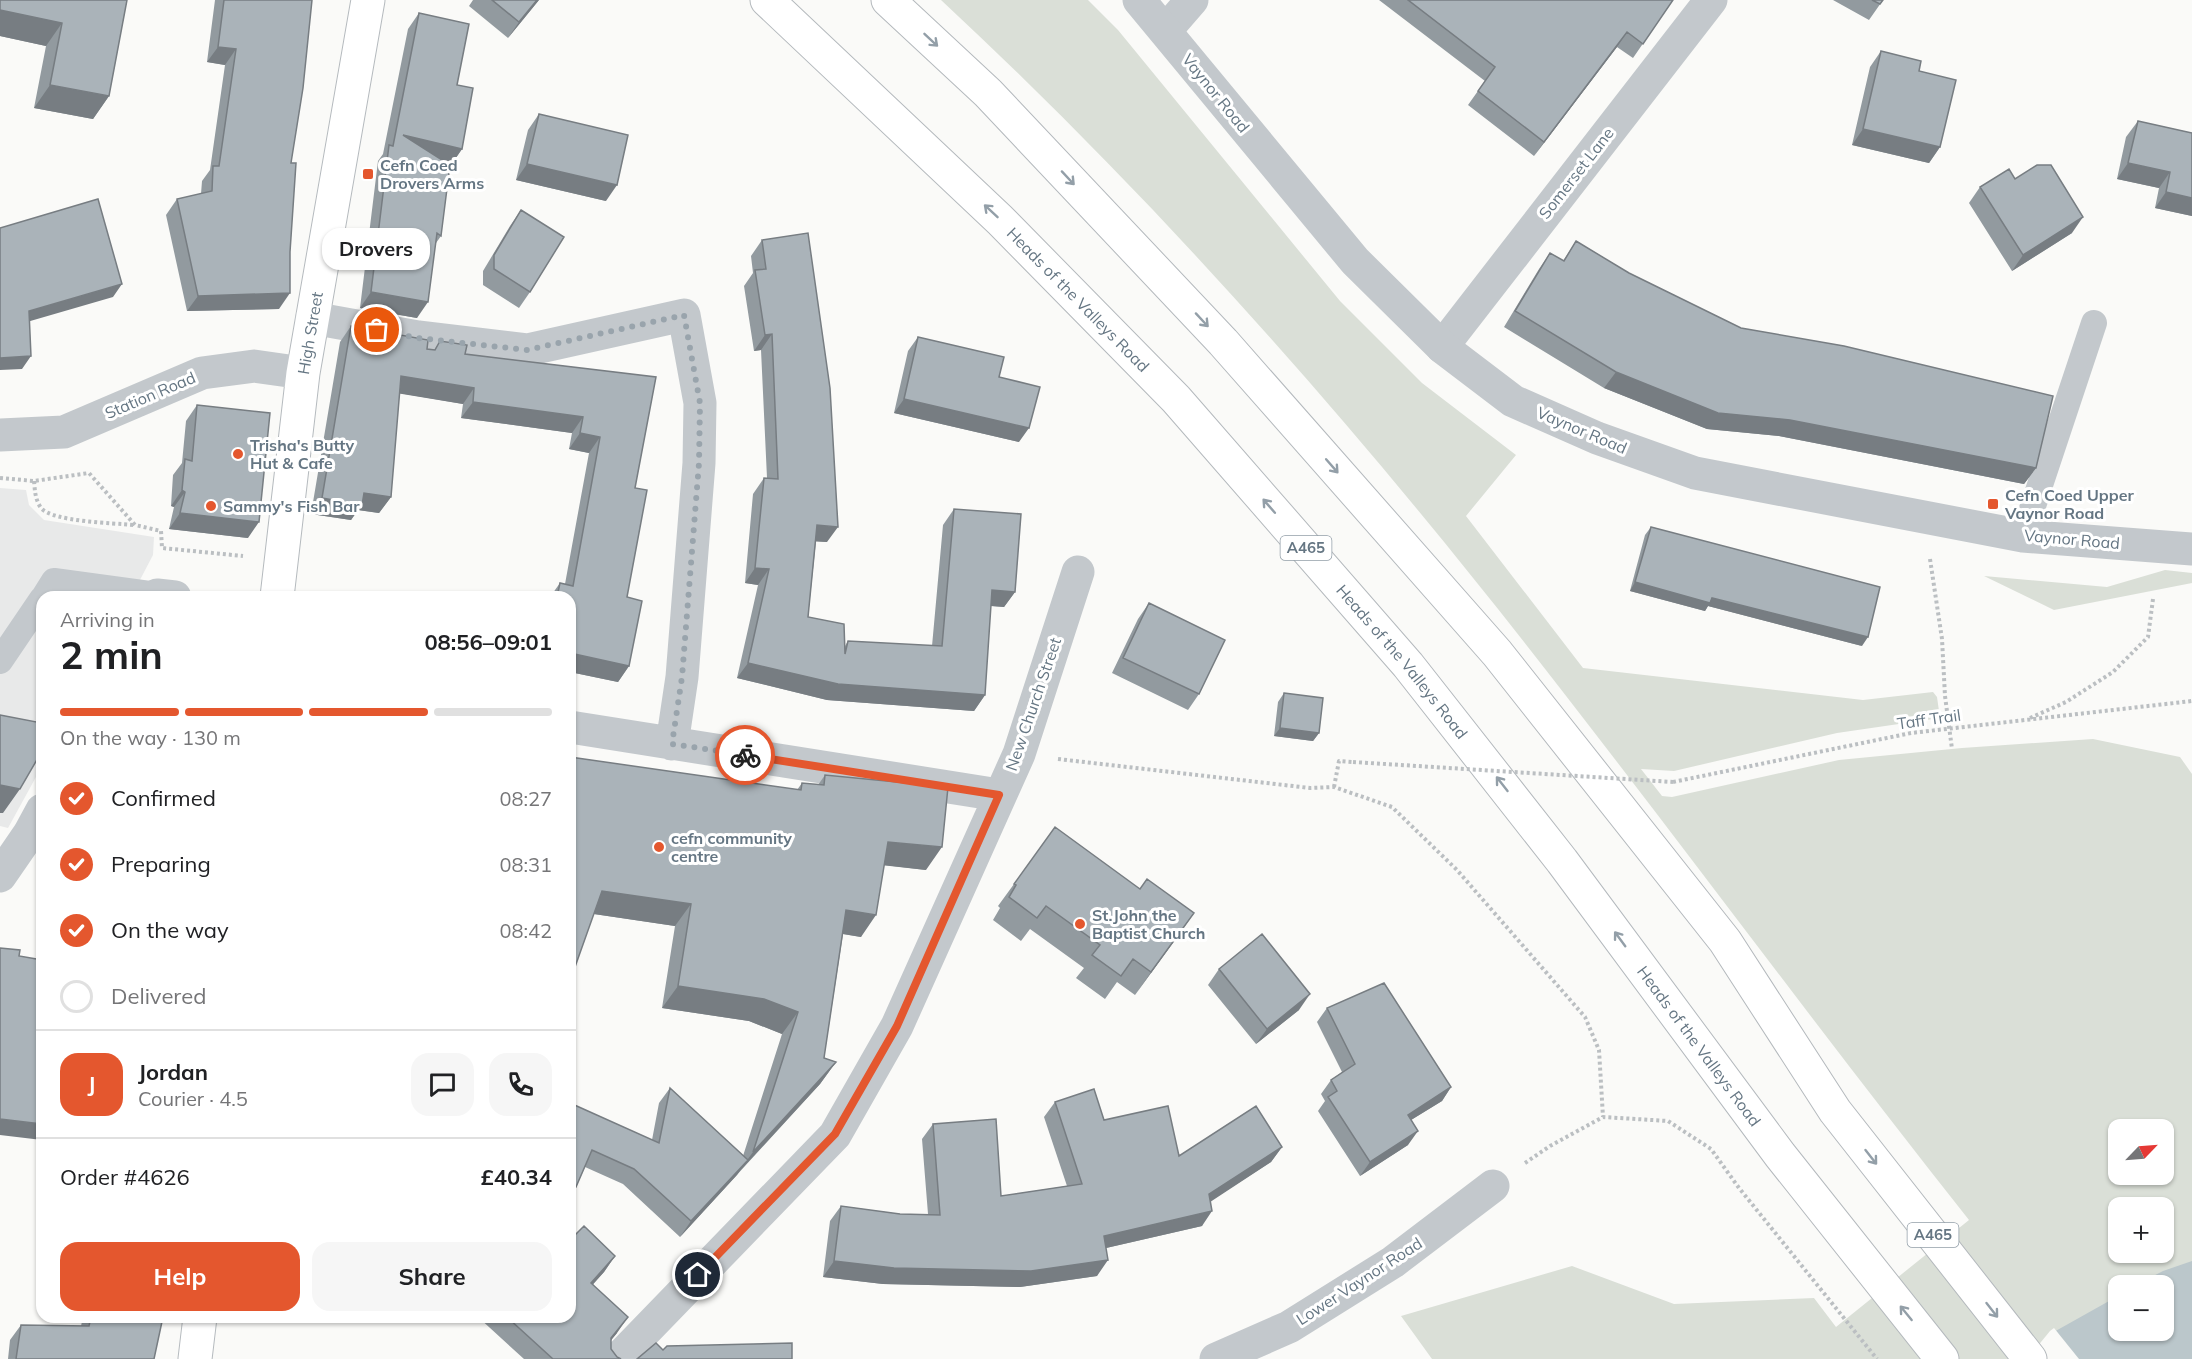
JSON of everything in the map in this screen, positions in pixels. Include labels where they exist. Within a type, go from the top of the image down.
[{"type":"main road","name":"High Street","points":[[278,591],[303,373],[368,0]]},
{"type":"main road","name":"Heads of the Valleys Road","points":[[767,0],[999,220],[1176,399],[1408,665],[1563,861],[1780,1155],[1942,1359]]},
{"type":"main road","name":"A465","points":[[888,0],[988,93],[1215,333],[1497,653],[1725,941],[1835,1111],[2030,1359]]},
{"type":"main road","points":[[195,1359],[199,1323]]},
{"type":"street","name":"Vaynor Road","points":[[1139,0],[1355,261],[1442,346],[1513,401],[1597,438],[1695,473],[2023,536],[2192,549]]},
{"type":"street","points":[[1166,30],[1192,0]]},
{"type":"street","name":"Somerset Lane","points":[[1442,346],[1711,0]]},
{"type":"street","points":[[312,318],[418,338],[527,350],[684,315],[700,403],[699,463],[682,677],[672,744]]},
{"type":"street","name":"Station Road","points":[[0,435],[64,432],[202,373],[254,366],[303,373]]},
{"type":"street","name":"New Church Street","points":[[618,1359],[835,1134],[897,1026],[1019,754],[1078,572]]},
{"type":"street","points":[[576,728],[999,795]]},
{"type":"street","points":[[0,876],[36,819]]},
{"type":"street","name":"Lower Vaynor Road","points":[[1216,1359],[1289,1327],[1393,1262],[1492,1186]]},
{"type":"lane","points":[[2023,536],[2094,323]]},
{"type":"lane","points":[[48,591],[54,581],[126,591]]},
{"type":"lane","points":[[0,661],[36,608]]},
{"type":"path","points":[[0,478],[34,481],[89,473],[135,525]]},
{"type":"path","points":[[34,481],[35,497],[43,510],[58,517],[135,525],[161,531],[162,548],[255,557]]},
{"type":"path","points":[[1929,549],[1942,639],[1945,696],[1952,749]]},
{"type":"path","points":[[2024,720],[2066,702],[2113,672],[2148,637],[2153,599]]},
{"type":"path","name":"Taff Trail","points":[[1334,788],[1339,761],[1673,782],[1911,732],[2192,701]]},
{"type":"path","points":[[1019,754],[1298,786],[1334,788],[1392,807],[1457,870],[1585,1017],[1599,1050],[1603,1117]]},
{"type":"path","points":[[1492,1186],[1550,1146],[1603,1117],[1668,1121],[1711,1149],[1739,1188],[1877,1359]]},
{"type":"shaded area","points":[[941,0],[1088,0],[1118,30],[1340,301],[1422,383],[1516,455],[1466,516],[1583,668],[1863,700],[1933,692],[1937,697],[1940,718],[1837,733],[1674,771],[1641,769],[1662,796],[1672,797],[1839,760],[1962,748],[2093,739],[2180,757],[2192,774],[2192,1359],[1432,1359],[1401,1316],[1572,1266],[1674,1304],[1814,1298],[1836,1327],[1969,1220],[1563,692],[1418,510],[1266,333],[1107,163]]},
{"type":"shaded area","points":[[0,488],[26,490],[29,505],[44,520],[154,537],[153,555],[134,591],[36,591],[36,777],[8,828],[0,826]]},
{"type":"shaded area","points":[[2165,570],[2192,573],[2192,583],[2054,610],[1984,576],[2107,587]]},
{"type":"shaded area","points":[[2192,1261],[2192,1359],[2030,1359],[2052,1333],[2108,1302],[2108,1341],[2174,1341],[2174,1275],[2155,1275]]},
{"type":"pier","points":[[2054,1328],[2079,1359],[2027,1359],[2050,1331]]},
{"type":"building","points":[[0,0],[127,0],[109,96],[50,85],[62,23],[0,10]]},
{"type":"building","points":[[224,0],[312,0],[303,88],[291,163],[296,163],[290,252],[290,293],[198,296],[177,199],[212,191],[213,166],[219,166],[236,49],[218,47]]},
{"type":"building","points":[[492,0],[537,0],[519,22]]},
{"type":"building","points":[[1408,0],[1673,0],[1643,44],[1627,32],[1544,142],[1478,91],[1495,67]]},
{"type":"building","points":[[419,13],[469,24],[457,85],[473,88],[462,149],[403,135],[450,165],[441,236],[437,233],[428,302],[371,292],[389,145],[393,146]]},
{"type":"building","points":[[1881,51],[1921,61],[1919,71],[1956,80],[1940,147],[1863,129]]},
{"type":"building","points":[[539,114],[628,135],[617,185],[527,164]]},
{"type":"building","points":[[2138,121],[2192,133],[2192,198],[2166,192],[2170,172],[2128,163]]},
{"type":"building","points":[[2037,165],[2051,165],[2083,217],[2023,255],[1980,187],[2009,169],[2015,179]]},
{"type":"building","points":[[98,199],[122,284],[29,311],[31,356],[0,358],[0,228]]},
{"type":"building","points":[[521,210],[564,237],[530,292],[494,269],[494,255]]},
{"type":"building","points":[[808,233],[830,388],[838,527],[817,525],[808,617],[844,624],[845,654],[848,641],[942,646],[954,509],[1021,514],[1015,592],[992,590],[985,695],[838,684],[748,663],[769,569],[755,568],[764,478],[778,479],[772,334],[765,335],[755,270],[766,269],[762,240]]},
{"type":"building","points":[[1576,241],[1629,273],[1741,328],[1844,346],[2053,396],[2036,468],[1790,420],[1718,413],[1616,372],[1515,311],[1550,253],[1564,261]]},
{"type":"building","points":[[351,326],[428,340],[427,349],[435,350],[440,341],[467,345],[465,354],[656,377],[635,488],[647,490],[627,597],[642,601],[629,666],[576,654],[576,591],[558,591],[560,583],[573,586],[600,437],[580,433],[583,417],[473,402],[474,388],[401,376],[391,497],[364,493],[362,505],[322,498]]},
{"type":"building","points":[[918,337],[1004,357],[999,377],[1040,387],[1029,428],[904,399]]},
{"type":"building","points":[[197,405],[270,413],[259,522],[180,513],[185,492],[182,490],[185,459],[192,461]]},
{"type":"building","points":[[1651,527],[1880,587],[1868,637],[1712,598],[1710,603],[1635,582]]},
{"type":"building","points":[[1149,603],[1225,640],[1199,694],[1123,658]]},
{"type":"building","points":[[1284,693],[1323,698],[1319,733],[1280,728]]},
{"type":"building","points":[[0,715],[36,722],[36,761],[20,789],[0,785]]},
{"type":"building","points":[[576,758],[801,790],[802,783],[824,785],[825,775],[948,787],[942,847],[888,842],[876,915],[846,910],[824,1058],[836,1062],[753,1152],[798,1012],[764,999],[678,986],[691,904],[602,891],[576,964]]},
{"type":"building","name":"St.John the Baptist Church","points":[[1055,827],[1140,889],[1147,879],[1194,913],[1151,972],[1133,959],[1121,976],[1092,955],[1100,945],[1046,906],[1037,918],[1009,897],[1016,885],[1014,884]]},
{"type":"building","points":[[1262,934],[1310,994],[1267,1029],[1219,969]]},
{"type":"building","points":[[0,948],[20,950],[19,956],[36,959],[36,1123],[0,1119]]},
{"type":"building","points":[[1384,983],[1451,1087],[1408,1115],[1418,1131],[1370,1162],[1328,1097],[1337,1091],[1331,1080],[1355,1064],[1327,1008]]},
{"type":"building","points":[[670,1088],[748,1160],[691,1221],[634,1169],[592,1150],[576,1187],[576,1106],[659,1143]]},
{"type":"building","points":[[1094,1089],[1104,1120],[1168,1106],[1179,1156],[1256,1106],[1282,1147],[1209,1194],[1212,1211],[1104,1236],[1108,1260],[1031,1271],[894,1268],[834,1261],[841,1206],[900,1214],[940,1215],[933,1124],[996,1119],[1001,1196],[1082,1184],[1055,1102]]},
{"type":"building","points":[[584,1226],[615,1256],[591,1283],[628,1317],[611,1338],[611,1349],[621,1359],[553,1359],[514,1323],[576,1323],[576,1234]]},
{"type":"building","points":[[90,1323],[162,1323],[154,1359],[16,1359],[21,1325],[89,1326]]},
{"type":"building","points":[[656,1343],[663,1350],[667,1346],[792,1343],[792,1359],[637,1359]]},
{"type":"way so far","points":[[377,330],[418,338],[527,350],[684,315],[700,403],[699,463],[682,677],[672,744],[745,755]]},
{"type":"place","name":"Cefn Coed Drovers Arms","points":[[368,174]]},
{"type":"place","name":"Drovers","points":[[377,330]]},
{"type":"place","name":"Trisha's Butty Hut & Cafe","points":[[238,454]]},
{"type":"place","name":"Cefn Coed Upper Vaynor Road","points":[[1993,504]]},
{"type":"place","name":"Sammy's Fish Bar","points":[[211,506]]},
{"type":"place","name":"cefn community centre","points":[[659,847]]},
{"type":"place","name":"St.John the Baptist Church","points":[[1080,924]]},
{"type":"route","points":[[698,1275],[835,1134],[897,1026],[999,795],[745,755]]}]
